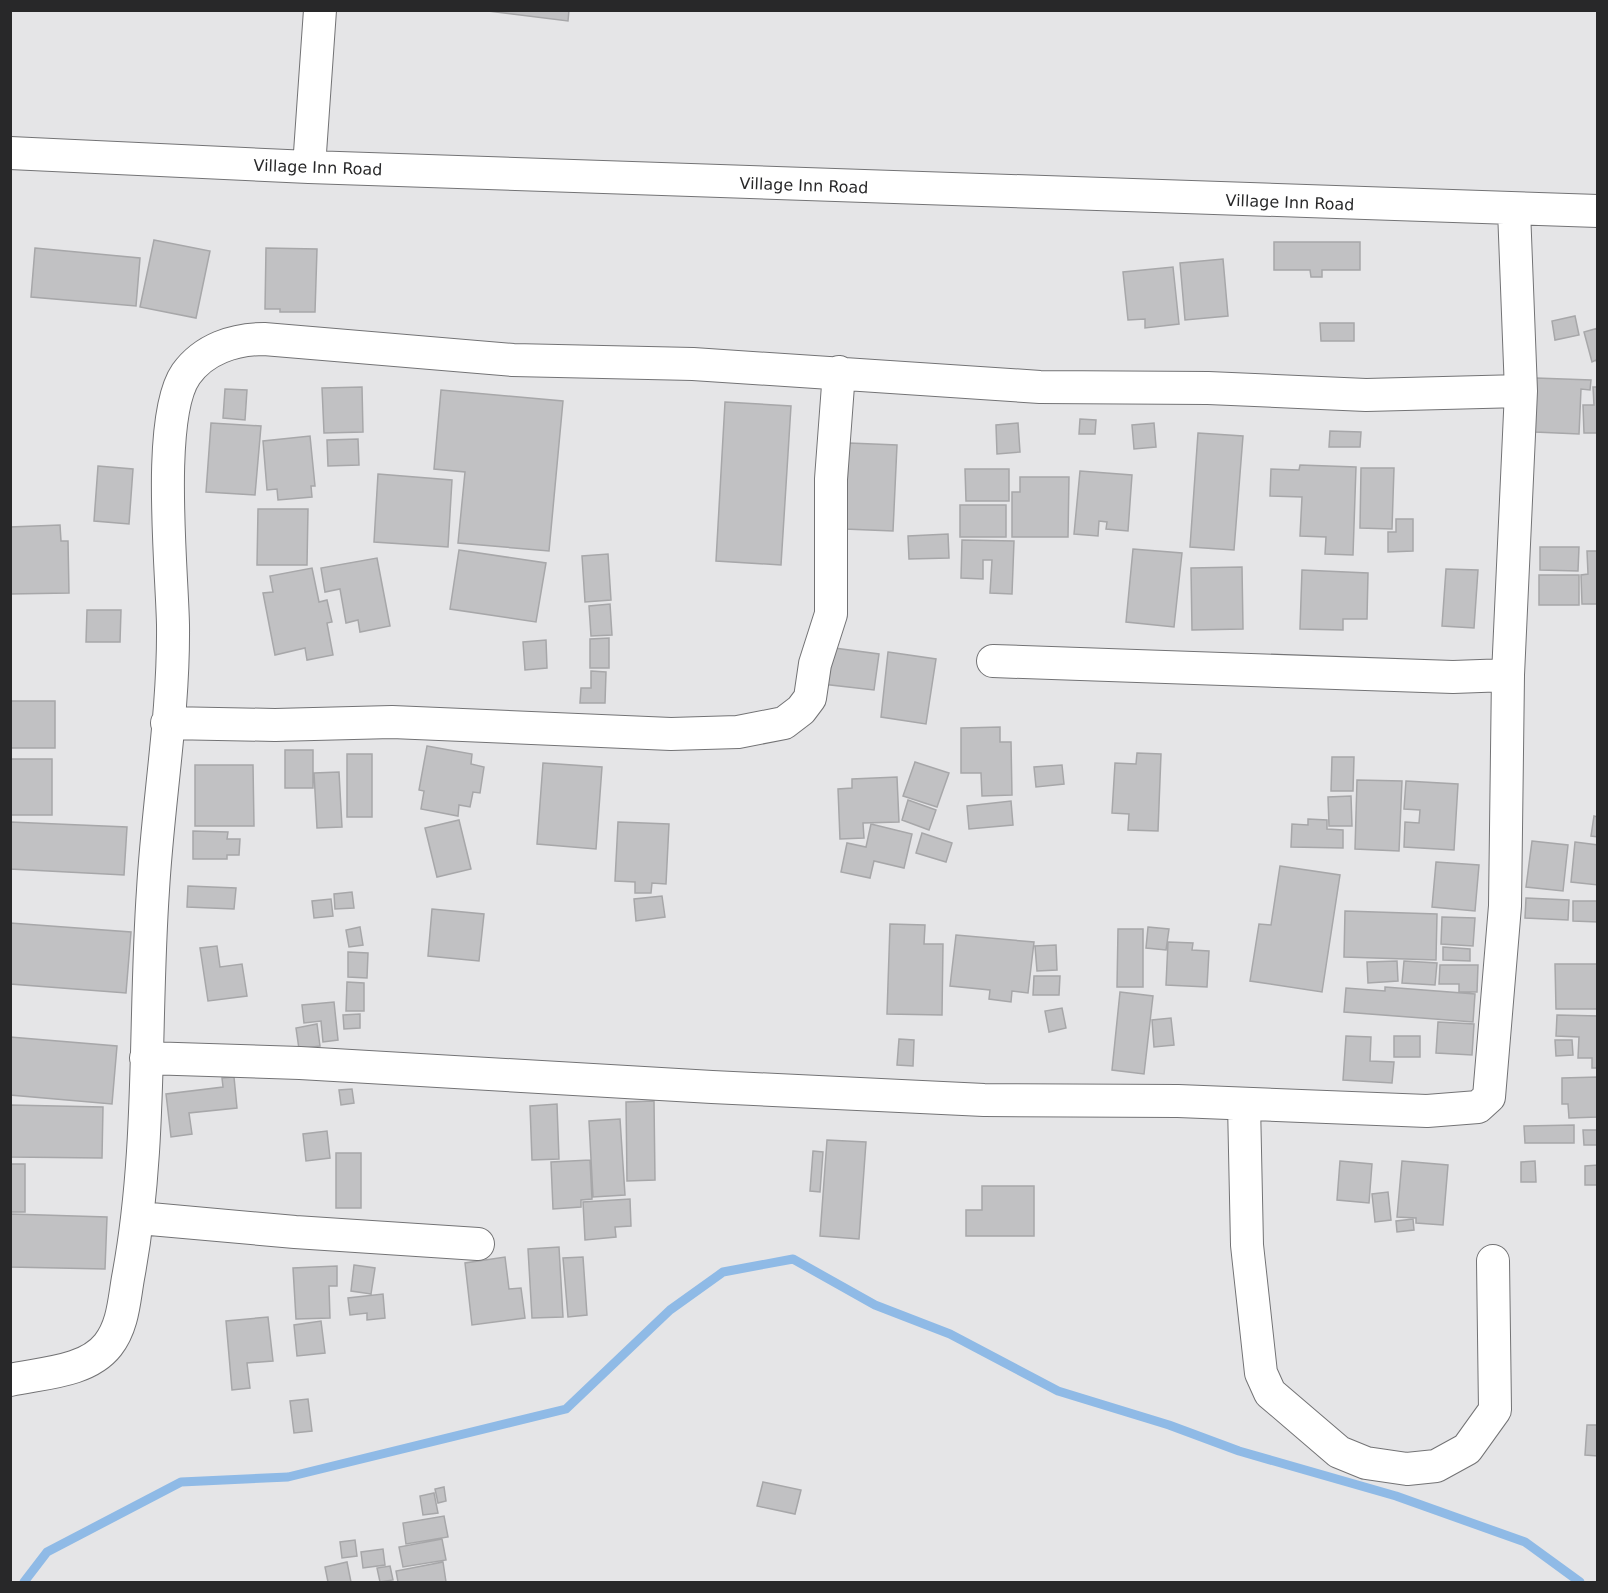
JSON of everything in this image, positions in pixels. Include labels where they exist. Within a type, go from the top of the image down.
[{"type":"street","points":[[309,167],[320,10]]},
{"type":"street","name":"Village Inn Road","points":[[10,153],[309,167],[1514,210],[1598,211]]},
{"type":"street","points":[[146,1058],[324,1064],[872,1095],[1427,1111],[1478,1107],[1489,1097],[1504,906],[1508,675],[1521,391],[1514,210]]},
{"type":"street","points":[[10,1380],[72,1367],[95,1358],[107,1346],[119,1328],[139,1218],[148,958],[173,629],[168,464],[172,420],[185,375],[216,349],[248,339],[273,339],[513,360],[693,364],[1040,387],[1208,388],[1366,395],[1521,391]]},
{"type":"street","points":[[167,723],[275,725],[392,722],[671,734],[738,732],[784,723],[801,710],[810,698],[815,664],[831,614],[831,479],[839,372]]},
{"type":"street","points":[[993,661],[1453,677],[1508,675]]},
{"type":"street","points":[[1244,1104],[1248,1245],[1261,1373],[1270,1393],[1339,1452],[1366,1462],[1407,1469],[1436,1466],[1467,1449],[1495,1410],[1493,1261]]},
{"type":"street","points":[[139,1218],[295,1232],[478,1244]]},
{"type":"building","points":[[480,10],[569,10],[568,21]]},
{"type":"building","points":[[154,240],[210,251],[196,318],[140,307]]},
{"type":"building","points":[[1274,242],[1360,242],[1360,270],[1322,270],[1322,277],[1311,277],[1310,270],[1274,270]]},
{"type":"building","points":[[35,248],[140,258],[136,306],[31,297]]},
{"type":"building","points":[[266,248],[317,249],[315,312],[280,312],[280,309],[265,309]]},
{"type":"building","points":[[1223,259],[1228,316],[1185,320],[1180,263]]},
{"type":"building","points":[[1173,267],[1179,324],[1145,328],[1145,319],[1128,320],[1123,272]]},
{"type":"building","points":[[1575,316],[1579,335],[1555,340],[1552,321]]},
{"type":"building","points":[[1320,323],[1354,323],[1354,341],[1321,341]]},
{"type":"building","points":[[1598,328],[1598,367],[1596,360],[1592,362],[1584,332]]},
{"type":"building","points":[[1536,378],[1591,380],[1590,390],[1581,389],[1579,434],[1535,432]]},
{"type":"building","points":[[362,387],[363,432],[324,433],[322,388]]},
{"type":"building","points":[[1593,387],[1598,387],[1598,433],[1584,433],[1583,405],[1594,405]]},
{"type":"building","points":[[225,389],[247,390],[245,420],[223,418]]},
{"type":"building","points":[[441,390],[563,401],[549,551],[458,543],[465,472],[434,469]]},
{"type":"building","points":[[725,402],[791,406],[781,565],[716,561]]},
{"type":"building","points":[[1080,419],[1096,420],[1095,434],[1079,434]]},
{"type":"building","points":[[211,423],[261,426],[255,495],[206,492]]},
{"type":"building","points":[[1018,423],[1020,452],[997,454],[996,425]]},
{"type":"building","points":[[1154,423],[1156,447],[1134,449],[1132,425]]},
{"type":"building","points":[[1330,431],[1361,432],[1360,447],[1329,447]]},
{"type":"building","points":[[1198,433],[1243,436],[1234,550],[1190,547]]},
{"type":"building","points":[[310,436],[315,486],[311,486],[312,497],[278,500],[277,489],[267,490],[263,441]]},
{"type":"building","points":[[358,439],[359,465],[328,466],[327,440]]},
{"type":"building","points":[[849,443],[897,445],[893,531],[845,529]]},
{"type":"building","points":[[1300,465],[1356,467],[1353,555],[1325,554],[1326,537],[1300,536],[1302,497],[1270,496],[1271,469],[1299,470]]},
{"type":"building","points":[[98,466],[133,469],[129,524],[94,521]]},
{"type":"building","points":[[1361,468],[1394,468],[1392,529],[1360,528]]},
{"type":"building","points":[[965,469],[1009,469],[1009,501],[966,501]]},
{"type":"building","points":[[1080,471],[1132,475],[1128,531],[1106,529],[1107,522],[1099,521],[1098,536],[1074,534]]},
{"type":"building","points":[[378,474],[452,480],[448,547],[374,542]]},
{"type":"building","points":[[1020,477],[1069,477],[1068,537],[1012,537],[1012,492],[1020,492]]},
{"type":"building","points":[[960,505],[1006,505],[1006,537],[960,537]]},
{"type":"building","points":[[258,509],[308,509],[307,565],[257,565]]},
{"type":"building","points":[[1396,519],[1413,519],[1413,551],[1388,552],[1388,532],[1396,532]]},
{"type":"building","points":[[60,525],[61,541],[68,541],[69,593],[10,594],[10,527]]},
{"type":"building","points":[[948,534],[949,558],[909,559],[908,536]]},
{"type":"building","points":[[962,540],[1014,541],[1012,594],[990,593],[992,560],[983,560],[983,579],[961,578]]},
{"type":"building","points":[[1540,547],[1579,547],[1578,571],[1540,570]]},
{"type":"building","points":[[1133,549],[1182,553],[1174,627],[1126,622]]},
{"type":"building","points":[[459,550],[546,563],[536,622],[450,609]]},
{"type":"building","points":[[1587,551],[1598,551],[1598,604],[1582,604],[1581,575],[1588,574]]},
{"type":"building","points":[[608,554],[611,600],[585,602],[582,556]]},
{"type":"building","points":[[377,558],[390,626],[360,632],[358,620],[346,623],[340,589],[325,592],[321,568]]},
{"type":"building","points":[[1242,567],[1243,629],[1192,630],[1191,568]]},
{"type":"building","points":[[312,568],[319,602],[327,600],[332,622],[327,623],[333,655],[307,660],[305,648],[275,655],[263,593],[273,592],[270,576]]},
{"type":"building","points":[[1446,569],[1478,570],[1474,628],[1442,626]]},
{"type":"building","points":[[1302,570],[1368,573],[1367,619],[1343,619],[1343,630],[1300,629]]},
{"type":"building","points":[[1539,575],[1579,575],[1579,605],[1539,605]]},
{"type":"building","points":[[610,604],[612,635],[591,636],[589,606]]},
{"type":"building","points":[[87,610],[121,610],[120,642],[86,642]]},
{"type":"building","points":[[609,638],[609,668],[590,668],[590,639]]},
{"type":"building","points":[[546,640],[547,668],[525,670],[523,642]]},
{"type":"building","points":[[827,647],[879,654],[874,690],[822,684]]},
{"type":"building","points":[[888,652],[936,659],[926,724],[881,717]]},
{"type":"building","points":[[591,671],[606,672],[605,703],[580,703],[581,688],[591,688]]},
{"type":"building","points":[[10,701],[55,701],[55,748],[10,748]]},
{"type":"building","points":[[1000,727],[1000,742],[1011,742],[1012,795],[982,796],[981,773],[961,773],[961,728]]},
{"type":"building","points":[[427,746],[472,754],[471,764],[484,767],[480,793],[473,792],[470,807],[459,805],[458,816],[421,809],[424,791],[419,790]]},
{"type":"building","points":[[285,750],[313,750],[313,788],[285,788]]},
{"type":"building","points":[[1137,753],[1161,754],[1158,831],[1128,830],[1129,814],[1112,813],[1115,763],[1136,764]]},
{"type":"building","points":[[347,754],[372,754],[372,817],[347,817]]},
{"type":"building","points":[[1332,757],[1354,757],[1353,791],[1331,791]]},
{"type":"building","points":[[10,759],[52,759],[52,815],[10,815]]},
{"type":"building","points":[[915,762],[949,773],[937,807],[903,796]]},
{"type":"building","points":[[543,763],[602,767],[596,849],[537,844]]},
{"type":"building","points":[[195,765],[253,765],[254,826],[195,826]]},
{"type":"building","points":[[1062,765],[1064,784],[1036,787],[1034,767]]},
{"type":"building","points":[[339,772],[342,827],[317,828],[314,773]]},
{"type":"building","points":[[897,777],[899,822],[863,823],[864,838],[840,839],[838,789],[852,788],[852,779]]},
{"type":"building","points":[[1357,780],[1402,781],[1399,851],[1355,849]]},
{"type":"building","points":[[1406,781],[1458,784],[1454,850],[1404,847],[1405,822],[1419,823],[1420,810],[1404,809]]},
{"type":"building","points":[[1351,796],[1352,826],[1329,826],[1328,797]]},
{"type":"building","points":[[908,800],[936,810],[929,830],[902,820]]},
{"type":"building","points":[[1011,801],[1013,825],[969,829],[967,806]]},
{"type":"building","points":[[1594,816],[1598,817],[1598,837],[1591,836]]},
{"type":"building","points":[[1308,819],[1327,820],[1327,829],[1343,830],[1343,848],[1291,847],[1292,824],[1308,825]]},
{"type":"building","points":[[459,820],[471,869],[437,877],[425,828]]},
{"type":"building","points":[[10,822],[127,827],[124,875],[10,869]]},
{"type":"building","points":[[618,822],[669,824],[666,884],[652,883],[651,893],[635,893],[635,882],[615,881]]},
{"type":"building","points":[[871,824],[912,834],[904,868],[874,861],[870,878],[841,872],[847,843],[866,847]]},
{"type":"building","points":[[193,831],[228,832],[227,839],[240,839],[239,855],[227,855],[227,859],[193,859]]},
{"type":"building","points":[[922,833],[952,843],[946,862],[916,853]]},
{"type":"building","points":[[1532,841],[1568,845],[1563,891],[1526,887]]},
{"type":"building","points":[[1575,842],[1598,845],[1598,885],[1571,882]]},
{"type":"building","points":[[1436,862],[1479,865],[1475,911],[1432,907]]},
{"type":"building","points":[[1280,866],[1340,875],[1322,992],[1250,981],[1259,924],[1271,925]]},
{"type":"building","points":[[188,886],[236,888],[234,909],[187,907]]},
{"type":"building","points":[[352,892],[354,908],[335,909],[334,894]]},
{"type":"building","points":[[662,896],[665,917],[636,921],[634,899]]},
{"type":"building","points":[[1526,898],[1569,900],[1568,920],[1525,918]]},
{"type":"building","points":[[331,899],[333,916],[314,918],[312,901]]},
{"type":"building","points":[[1573,901],[1598,901],[1598,922],[1573,921]]},
{"type":"building","points":[[432,909],[484,914],[479,961],[428,956]]},
{"type":"building","points":[[1345,911],[1437,914],[1436,960],[1344,957]]},
{"type":"building","points":[[1442,917],[1475,918],[1473,946],[1441,944]]},
{"type":"building","points":[[10,923],[131,932],[126,993],[10,984]]},
{"type":"building","points":[[890,924],[925,925],[924,944],[943,944],[942,1015],[887,1014]]},
{"type":"building","points":[[360,927],[363,945],[349,947],[346,930]]},
{"type":"building","points":[[1148,927],[1169,929],[1166,950],[1146,948]]},
{"type":"building","points":[[1118,929],[1143,929],[1143,987],[1117,987]]},
{"type":"building","points":[[956,935],[1034,942],[1028,993],[1012,991],[1011,1002],[989,999],[990,990],[950,986]]},
{"type":"building","points":[[1168,942],[1193,943],[1192,950],[1209,951],[1207,987],[1166,985]]},
{"type":"building","points":[[1056,945],[1057,970],[1037,971],[1035,946]]},
{"type":"building","points":[[217,946],[220,967],[242,964],[247,996],[208,1001],[200,948]]},
{"type":"building","points":[[1443,947],[1470,949],[1470,961],[1443,960]]},
{"type":"building","points":[[348,952],[368,953],[367,978],[348,977]]},
{"type":"building","points":[[1397,961],[1398,981],[1368,983],[1367,962]]},
{"type":"building","points":[[1404,961],[1437,963],[1435,985],[1402,983]]},
{"type":"building","points":[[1555,964],[1598,964],[1598,1009],[1556,1009]]},
{"type":"building","points":[[1440,965],[1478,965],[1477,992],[1459,992],[1459,984],[1439,984]]},
{"type":"building","points":[[1034,976],[1060,976],[1059,995],[1033,995]]},
{"type":"building","points":[[347,982],[364,983],[364,1011],[346,1011]]},
{"type":"building","points":[[1385,987],[1475,994],[1473,1022],[1344,1012],[1346,988],[1385,991]]},
{"type":"building","points":[[1120,992],[1153,996],[1144,1074],[1112,1070]]},
{"type":"building","points":[[334,1002],[338,1040],[323,1042],[321,1021],[304,1023],[302,1005]]},
{"type":"building","points":[[1062,1008],[1066,1028],[1049,1032],[1045,1011]]},
{"type":"building","points":[[360,1014],[360,1028],[344,1029],[343,1015]]},
{"type":"building","points":[[1557,1015],[1598,1016],[1598,1068],[1592,1068],[1592,1058],[1578,1058],[1579,1037],[1556,1036]]},
{"type":"building","points":[[1171,1018],[1174,1045],[1154,1047],[1152,1020]]},
{"type":"building","points":[[1438,1022],[1474,1024],[1472,1055],[1436,1053]]},
{"type":"building","points":[[317,1024],[320,1046],[299,1049],[296,1028]]},
{"type":"building","points":[[1346,1036],[1371,1037],[1370,1061],[1394,1062],[1392,1083],[1343,1080]]},
{"type":"building","points":[[1394,1036],[1420,1036],[1420,1057],[1394,1057]]},
{"type":"building","points":[[10,1037],[117,1046],[112,1104],[10,1095]]},
{"type":"building","points":[[899,1039],[914,1040],[913,1066],[897,1065]]},
{"type":"building","points":[[1555,1040],[1572,1040],[1573,1055],[1556,1056]]},
{"type":"building","points":[[234,1077],[237,1108],[189,1113],[192,1134],[171,1137],[166,1094],[223,1087],[222,1078]]},
{"type":"building","points":[[1598,1077],[1598,1117],[1569,1118],[1568,1104],[1562,1104],[1562,1078]]},
{"type":"building","points":[[352,1089],[354,1103],[341,1105],[339,1090]]},
{"type":"building","points":[[654,1101],[655,1180],[627,1181],[626,1102]]},
{"type":"building","points":[[557,1104],[559,1159],[532,1160],[530,1106]]},
{"type":"building","points":[[10,1105],[103,1107],[102,1158],[10,1157]]},
{"type":"building","points":[[620,1119],[625,1195],[593,1197],[589,1121]]},
{"type":"building","points":[[1574,1125],[1574,1143],[1525,1143],[1524,1126]]},
{"type":"building","points":[[1583,1130],[1598,1130],[1598,1145],[1584,1145]]},
{"type":"building","points":[[327,1131],[330,1158],[306,1161],[303,1134]]},
{"type":"building","points":[[827,1140],[866,1142],[859,1239],[820,1236]]},
{"type":"building","points":[[813,1151],[823,1152],[820,1192],[810,1191]]},
{"type":"building","points":[[336,1153],[361,1153],[361,1208],[336,1208]]},
{"type":"building","points":[[590,1160],[592,1199],[581,1200],[581,1207],[553,1209],[551,1162]]},
{"type":"building","points":[[1340,1161],[1372,1164],[1369,1203],[1337,1200]]},
{"type":"building","points":[[1402,1161],[1448,1165],[1443,1225],[1416,1223],[1416,1218],[1397,1217]]},
{"type":"building","points":[[1535,1161],[1536,1182],[1521,1182],[1521,1162]]},
{"type":"building","points":[[10,1164],[25,1164],[25,1212],[10,1212]]},
{"type":"building","points":[[1598,1165],[1598,1185],[1585,1185],[1585,1166]]},
{"type":"building","points":[[982,1186],[1034,1186],[1034,1236],[966,1236],[966,1210],[982,1210]]},
{"type":"building","points":[[1388,1192],[1391,1220],[1375,1222],[1372,1194]]},
{"type":"building","points":[[630,1199],[631,1226],[615,1227],[616,1237],[585,1240],[583,1202]]},
{"type":"building","points":[[10,1214],[107,1217],[105,1269],[10,1267]]},
{"type":"building","points":[[1413,1219],[1414,1230],[1397,1232],[1396,1221]]},
{"type":"building","points":[[559,1247],[563,1317],[532,1318],[528,1249]]},
{"type":"building","points":[[505,1257],[509,1289],[521,1288],[525,1318],[472,1325],[465,1263]]},
{"type":"building","points":[[583,1257],[587,1315],[568,1317],[563,1258]]},
{"type":"building","points":[[354,1265],[375,1268],[371,1294],[351,1291]]},
{"type":"building","points":[[337,1266],[337,1286],[329,1286],[330,1318],[296,1319],[293,1268]]},
{"type":"building","points":[[383,1294],[385,1318],[367,1320],[367,1313],[350,1315],[348,1298]]},
{"type":"building","points":[[268,1317],[273,1361],[247,1363],[250,1388],[232,1390],[226,1321]]},
{"type":"building","points":[[321,1321],[325,1353],[297,1356],[294,1325]]},
{"type":"building","points":[[308,1399],[312,1431],[294,1433],[290,1401]]},
{"type":"building","points":[[1587,1425],[1598,1425],[1598,1456],[1585,1455]]},
{"type":"building","points":[[763,1482],[801,1490],[795,1514],[757,1506]]},
{"type":"building","points":[[444,1487],[446,1501],[438,1503],[435,1489]]},
{"type":"building","points":[[434,1493],[438,1513],[423,1515],[420,1496]]},
{"type":"building","points":[[444,1516],[448,1537],[406,1544],[403,1523]]},
{"type":"building","points":[[442,1539],[446,1560],[403,1567],[399,1547]]},
{"type":"building","points":[[355,1540],[357,1556],[342,1558],[340,1542]]},
{"type":"building","points":[[383,1549],[385,1565],[363,1568],[361,1552]]},
{"type":"building","points":[[347,1562],[351,1582],[328,1582],[325,1567]]},
{"type":"building","points":[[443,1562],[446,1582],[398,1582],[396,1571]]},
{"type":"building","points":[[390,1566],[393,1580],[380,1582],[377,1568]]},
{"type":"waterway","points":[[24,1582],[47,1552],[181,1482],[288,1477],[566,1409],[670,1310],[723,1272],[793,1259],[875,1305],[950,1334],[1058,1391],[1169,1425],[1239,1451],[1396,1496],[1525,1542],[1580,1582]]}]
